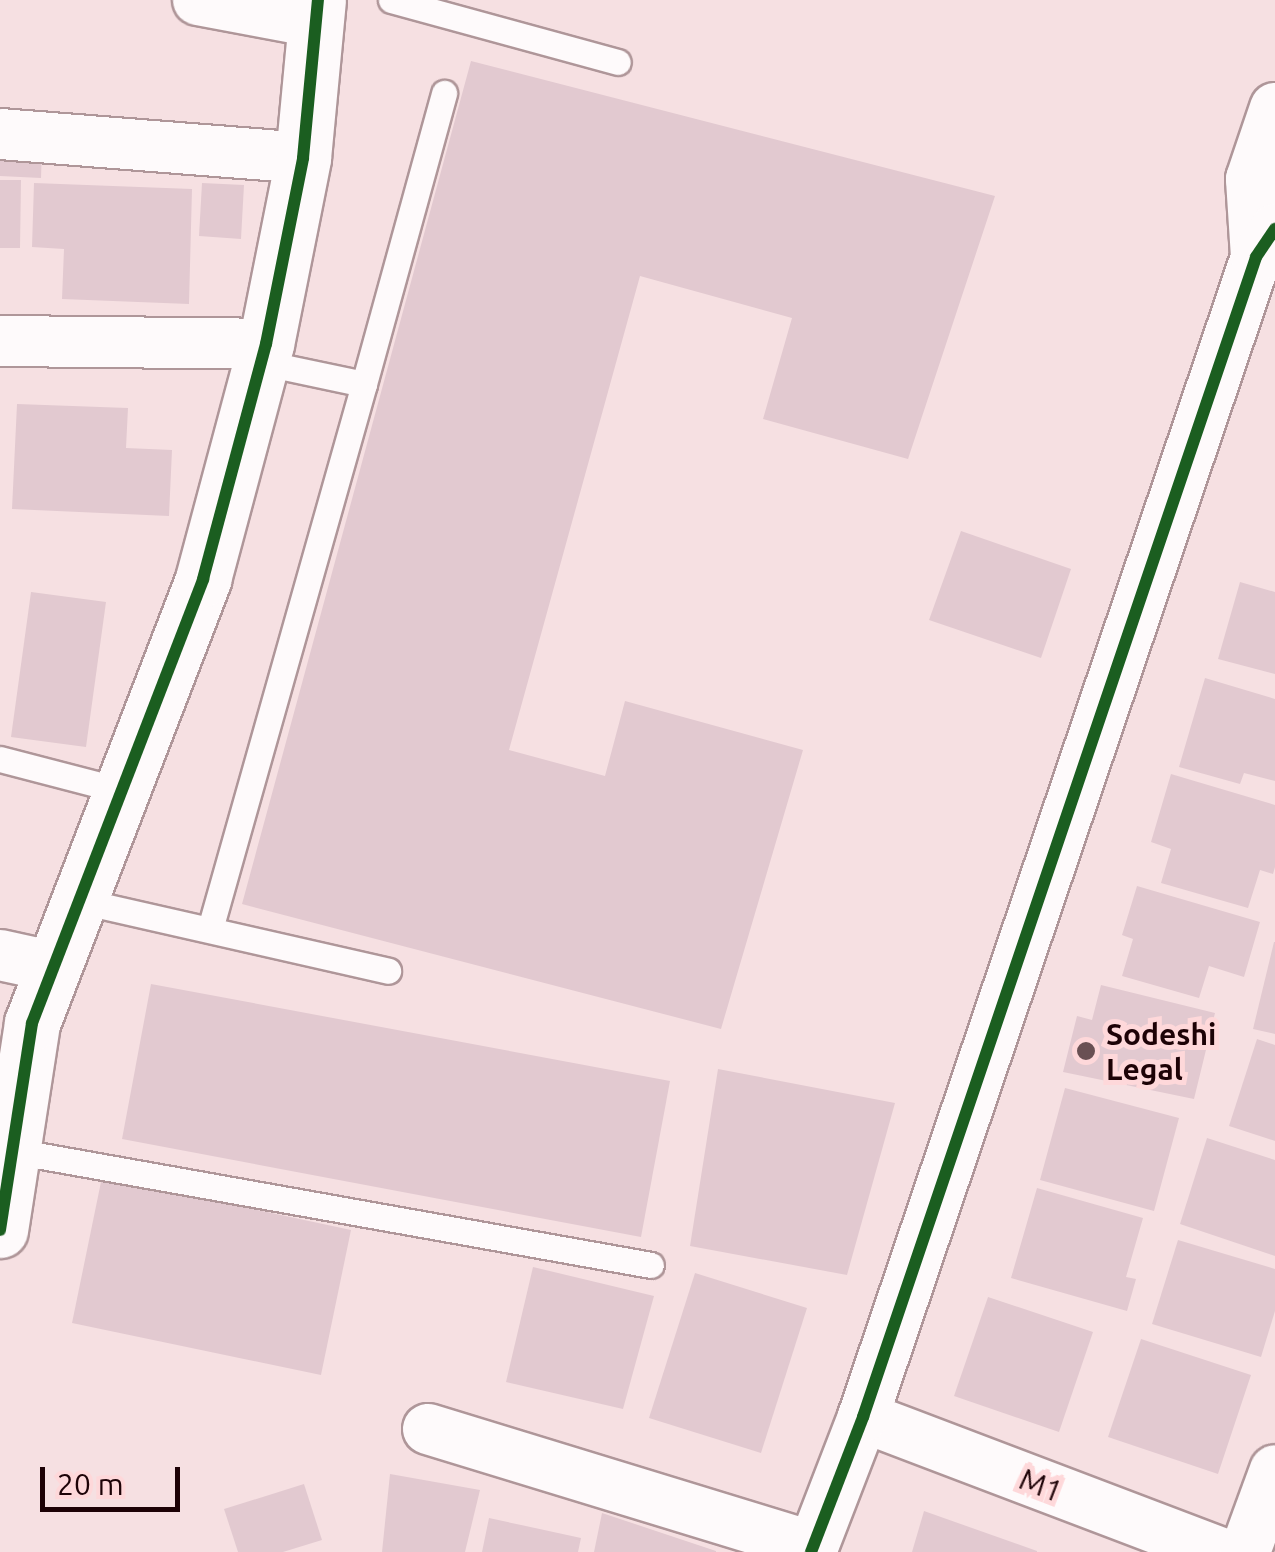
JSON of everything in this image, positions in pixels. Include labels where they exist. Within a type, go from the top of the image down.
[{"type":"street","points":[[0,1230],[4,1150],[32,1023],[203,579],[263,353],[304,158],[316,11],[198,0]]},
{"type":"street","points":[[428,1429],[812,1550],[863,1417],[1266,243],[1251,179],[1275,108]]},
{"type":"street","points":[[0,134],[304,158]]},
{"type":"street","points":[[0,341],[263,353]]},
{"type":"street","points":[[0,956],[54,968]]},
{"type":"street","name":"M1","points":[[863,1417],[1218,1552]]},
{"type":"street","points":[[1245,1552],[1275,1470]]},
{"type":"lane","points":[[391,0],[618,62]]},
{"type":"lane","points":[[210,930],[444,93]]},
{"type":"lane","points":[[263,353],[364,384]]},
{"type":"lane","points":[[0,759],[123,791]]},
{"type":"lane","points":[[82,901],[388,972]]},
{"type":"lane","points":[[4,1150],[651,1265]]},
{"type":"building","points":[[471,61],[995,196],[908,459],[763,419],[792,318],[640,276],[509,750],[605,776],[625,701],[803,750],[721,1029],[242,904]]},
{"type":"building","points":[[0,146],[42,148],[41,178],[0,176]]},
{"type":"building","points":[[0,180],[21,180],[20,248],[0,248]]},
{"type":"building","points":[[34,183],[192,189],[189,304],[62,299],[64,249],[32,247]]},
{"type":"building","points":[[202,183],[244,185],[241,239],[199,236]]},
{"type":"building","points":[[17,404],[128,408],[126,448],[172,450],[169,516],[12,509]]},
{"type":"building","points":[[961,531],[1071,569],[1041,658],[929,620]]},
{"type":"building","points":[[1240,582],[1275,592],[1275,674],[1218,659]]},
{"type":"building","points":[[31,592],[106,602],[86,747],[11,737]]},
{"type":"building","points":[[1205,678],[1275,699],[1275,781],[1244,773],[1240,784],[1179,767]]},
{"type":"building","points":[[1171,774],[1275,805],[1275,867],[1273,874],[1260,870],[1248,908],[1161,883],[1171,849],[1151,842]]},
{"type":"building","points":[[1137,886],[1260,922],[1244,977],[1209,966],[1199,998],[1122,976],[1133,939],[1122,935]]},
{"type":"building","points":[[1275,942],[1275,1034],[1253,1029]]},
{"type":"building","points":[[151,984],[670,1081],[641,1237],[122,1139]]},
{"type":"building","points":[[1101,985],[1215,1013],[1194,1099],[1063,1072],[1077,1016],[1092,1020]]},
{"type":"building","points":[[1257,1039],[1275,1045],[1275,1141],[1229,1126]]},
{"type":"building","points":[[718,1069],[895,1103],[847,1275],[690,1246]]},
{"type":"building","points":[[1065,1088],[1179,1118],[1154,1211],[1040,1180]]},
{"type":"building","points":[[1207,1138],[1275,1160],[1275,1256],[1180,1224]]},
{"type":"building","points":[[102,1177],[351,1230],[321,1375],[72,1323]]},
{"type":"building","points":[[1037,1188],[1143,1218],[1126,1277],[1136,1279],[1127,1311],[1011,1278]]},
{"type":"building","points":[[1178,1240],[1275,1269],[1275,1311],[1261,1357],[1152,1324]]},
{"type":"building","points":[[533,1267],[654,1296],[623,1409],[506,1382]]},
{"type":"building","points":[[695,1273],[807,1308],[761,1453],[649,1418]]},
{"type":"building","points":[[988,1297],[1093,1332],[1059,1432],[954,1396]]},
{"type":"building","points":[[1141,1339],[1251,1375],[1218,1474],[1108,1437]]},
{"type":"building","points":[[390,1474],[480,1490],[465,1552],[382,1552]]},
{"type":"building","points":[[304,1484],[322,1540],[283,1552],[238,1552],[224,1509]]},
{"type":"building","points":[[924,1511],[1037,1551],[1037,1552],[912,1552]]},
{"type":"building","points":[[602,1513],[716,1551],[716,1552],[594,1552]]},
{"type":"building","points":[[489,1518],[581,1538],[578,1552],[482,1552]]},
{"type":"cycle path","points":[[0,1230],[32,1023],[203,579],[266,344],[303,158],[318,0]]},
{"type":"cycle path","points":[[811,1552],[863,1417],[1256,257],[1275,229]]},
{"type":"place","name":"Sodeshi Legal","points":[[1086,1051]]}]
